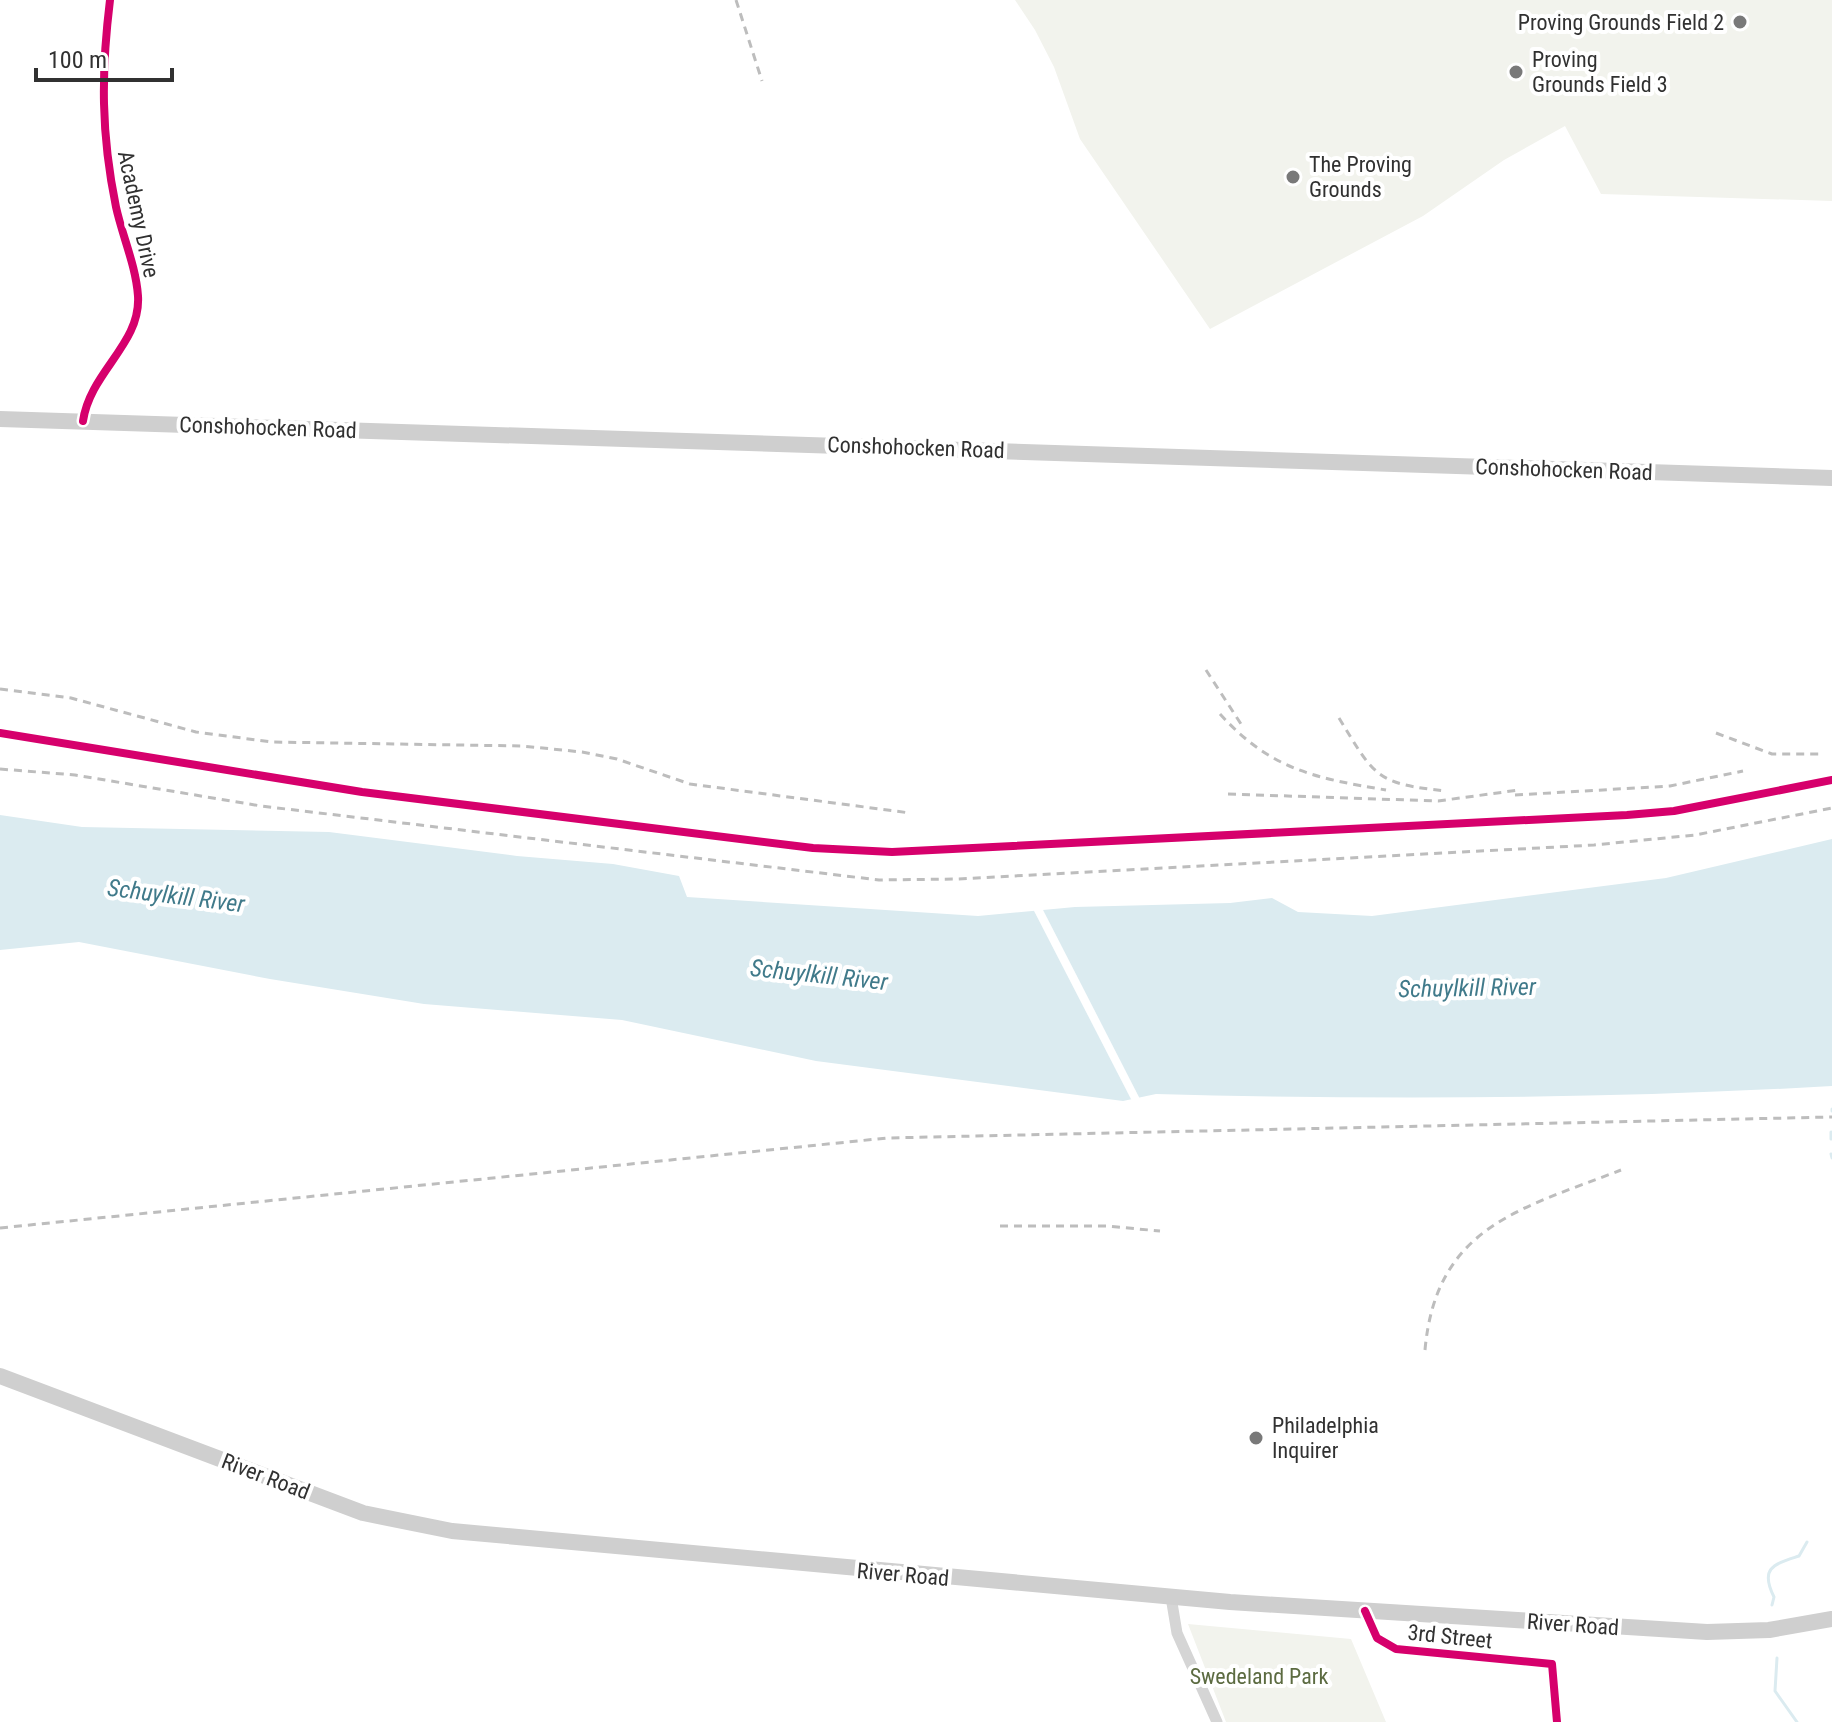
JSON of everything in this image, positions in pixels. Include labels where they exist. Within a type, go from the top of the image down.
[{"type":"main road","name":"Conshohocken Road","points":[[0,419],[1174,454],[1832,478]]},
{"type":"main road","name":"River Road","points":[[0,1376],[378,1518],[514,1537],[1171,1597],[1697,1632],[1749,1631],[1832,1619]]},
{"type":"main road","points":[[1810,1624],[1832,1628]]},
{"type":"street","name":"Academy Drive","points":[[83,421],[94,386],[132,331],[138,295],[116,207],[103,131],[101,97],[110,0]]},
{"type":"street","points":[[1171,1597],[1177,1633],[1217,1722]]},
{"type":"street","name":"3rd Street","points":[[1365,1611],[1377,1638],[1396,1649],[1552,1664],[1557,1722]]},
{"type":"green space","name":"The Proving Grounds","points":[[1015,0],[1832,0],[1832,201],[1601,194],[1565,126],[1504,160],[1423,216],[1210,329],[1080,139],[1054,67]]},
{"type":"green space","name":"Swedeland Park","points":[[1188,1624],[1351,1639],[1386,1722],[1226,1722]]},
{"type":"water","name":"Schuylkill River","points":[[0,815],[82,827],[329,832],[517,856],[613,864],[679,876],[687,897],[978,916],[1075,907],[1230,903],[1272,898],[1298,912],[1372,916],[1666,878],[1832,839],[1832,1086],[1663,1094],[1494,1097],[1156,1094],[1123,1101],[816,1061],[622,1020],[424,1004],[270,979],[79,942],[0,950]]},
{"type":"pier","points":[[1041,906],[1141,1101],[1133,1103],[1032,907]]},
{"type":"waterway","points":[[1831,1132],[1831,1139]]},
{"type":"waterway","points":[[1831,1154],[1832,1158]]},
{"type":"waterway","points":[[1772,1605],[1774,1597],[1769,1573],[1777,1565],[1799,1556],[1807,1542]]},
{"type":"waterway","points":[[1777,1658],[1775,1691],[1797,1722]]},
{"type":"railway","points":[[736,0],[762,81]]},
{"type":"railway","points":[[1206,670],[1241,724]]},
{"type":"railway","points":[[0,689],[71,698],[196,732],[272,742],[522,746],[582,752],[617,759],[690,784],[910,813]]},
{"type":"railway","points":[[1220,714],[1257,748],[1276,759],[1337,781],[1386,790]]},
{"type":"railway","points":[[1339,718],[1361,753],[1380,774],[1405,785],[1447,791]]},
{"type":"railway","points":[[1716,733],[1772,754],[1821,754]]},
{"type":"railway","points":[[0,769],[75,775],[261,806],[879,880],[957,879],[1594,845],[1695,835],[1832,808]]},
{"type":"railway","points":[[1515,795],[1670,786],[1743,771]]},
{"type":"railway","points":[[1228,794],[1438,801],[1519,790]]},
{"type":"railway","points":[[0,1228],[887,1138],[1832,1117]]},
{"type":"railway","points":[[1425,1350],[1432,1308],[1446,1275],[1465,1249],[1490,1228],[1518,1211],[1621,1170]]},
{"type":"railway","points":[[1000,1226],[1106,1226],[1160,1231]]},
{"type":"cycle path","points":[[83,421],[87,404],[124,344],[137,313],[135,273],[116,207],[107,154],[104,78],[110,0]]},
{"type":"cycle path","points":[[0,733],[362,792],[813,848],[892,852],[1627,815],[1674,811],[1832,780]]},
{"type":"cycle path","points":[[1365,1611],[1377,1638],[1396,1649],[1552,1664],[1557,1722]]},
{"type":"place","name":"Proving Grounds Field 2","points":[[1740,22]]},
{"type":"place","name":"Proving Grounds Field 3","points":[[1516,72]]},
{"type":"place","name":"The Proving Grounds","points":[[1293,177]]},
{"type":"place","name":"Philadelphia Inquirer","points":[[1256,1438]]}]
